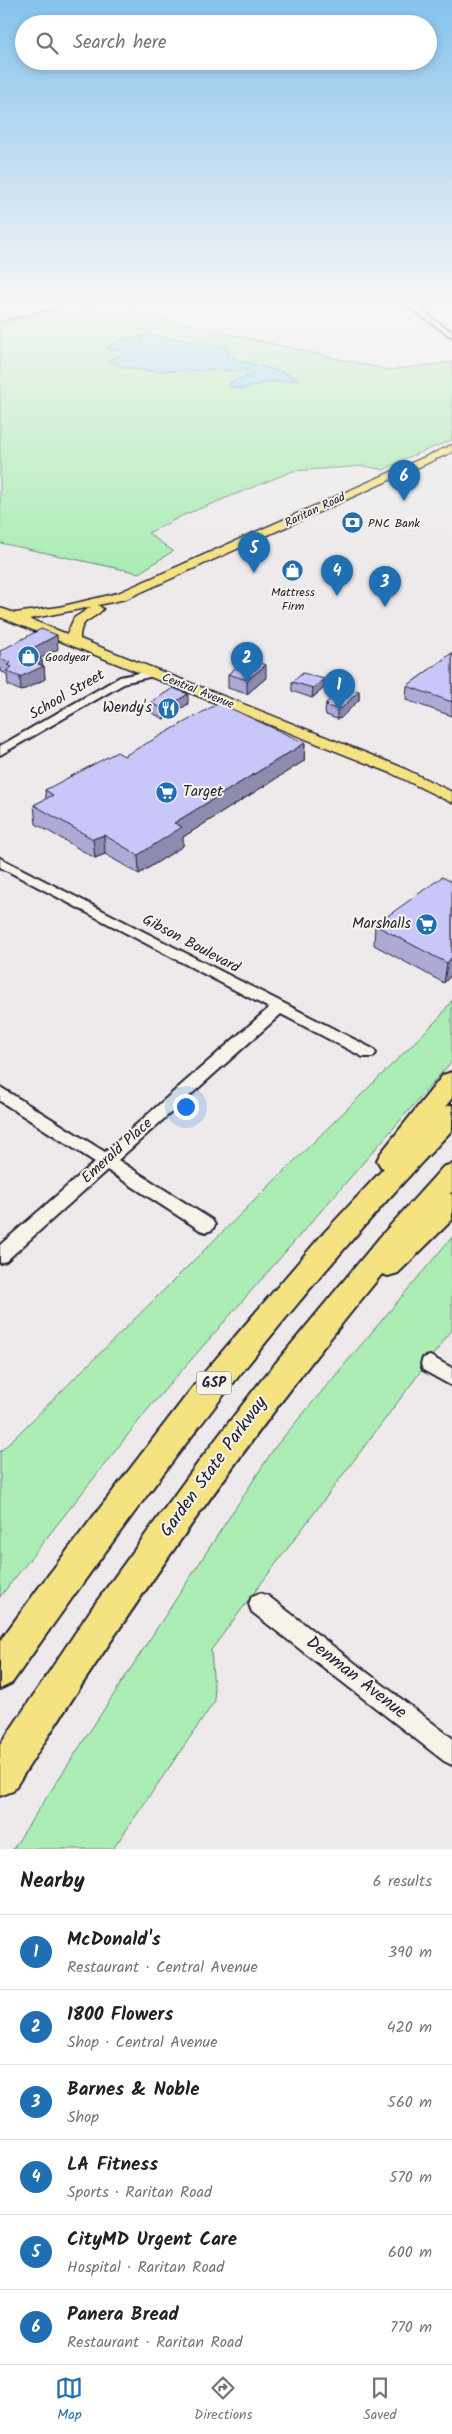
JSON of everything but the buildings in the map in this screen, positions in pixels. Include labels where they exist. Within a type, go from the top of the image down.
[{"type":"highway","points":[[255,1332],[452,1082]]},
{"type":"highway","name":"GSP","points":[[0,1671],[111,1515],[255,1332],[357,1214],[452,1114]]},
{"type":"highway","name":"Garden State Parkway","points":[[0,1778],[80,1655],[153,1549],[301,1351],[364,1273],[452,1174]]},
{"type":"highway","points":[[301,1351],[452,1204]]},
{"type":"main road","name":"Raritan Road","points":[[4,616],[59,611],[122,596],[452,448]]},
{"type":"main road","name":"Raritan Road","points":[[0,626],[61,618],[97,609],[114,602],[122,596]]},
{"type":"main road","points":[[73,641],[72,630],[74,625],[97,609]]},
{"type":"main road","name":"Central Avenue","points":[[4,616],[73,641],[396,770],[452,790]]},
{"type":"main road","name":"Central Avenue","points":[[396,770],[452,798]]},
{"type":"street","name":"School Street","points":[[124,679],[129,663]]},
{"type":"street","name":"School Street","points":[[0,751],[124,679],[154,673]]},
{"type":"street","name":"Gibson Boulevard","points":[[0,862],[278,1008],[368,1053]]},
{"type":"street","name":"Emerald Place","points":[[0,1256],[278,1008]]},
{"type":"street","points":[[0,1094],[206,1224]]},
{"type":"street","points":[[430,1364],[452,1378]]},
{"type":"street","name":"Denman Avenue","points":[[260,1604],[452,1753]]},
{"type":"green space","points":[[0,389],[452,389],[452,440],[404,459],[384,470],[365,466],[293,471],[184,515],[148,533],[173,551],[139,573],[0,543]]},
{"type":"green space","points":[[452,1000],[452,1061],[149,1408],[0,1597],[0,1452],[440,1017]]},
{"type":"green space","points":[[452,1237],[452,1330],[211,1650],[215,1701],[113,1849],[13,1849],[275,1447]]},
{"type":"place","name":"Panera Bread","points":[[404,501]]},
{"type":"place","name":"PNC Bank","points":[[352,523]]},
{"type":"place","name":"Mattress Firm","points":[[293,571]]},
{"type":"place","name":"CityMD Urgent Care","points":[[254,573]]},
{"type":"place","name":"LA Fitness","points":[[337,596]]},
{"type":"place","name":"Barnes & Noble","points":[[385,607]]},
{"type":"place","name":"Goodyear","points":[[29,657]]},
{"type":"place","name":"1800 Flowers","points":[[247,683]]},
{"type":"place","name":"Wendy's","points":[[168,708]]},
{"type":"place","name":"McDonald's","points":[[339,710]]},
{"type":"place","name":"Target","points":[[167,792]]},
{"type":"place","name":"Marshalls","points":[[427,924]]}]
